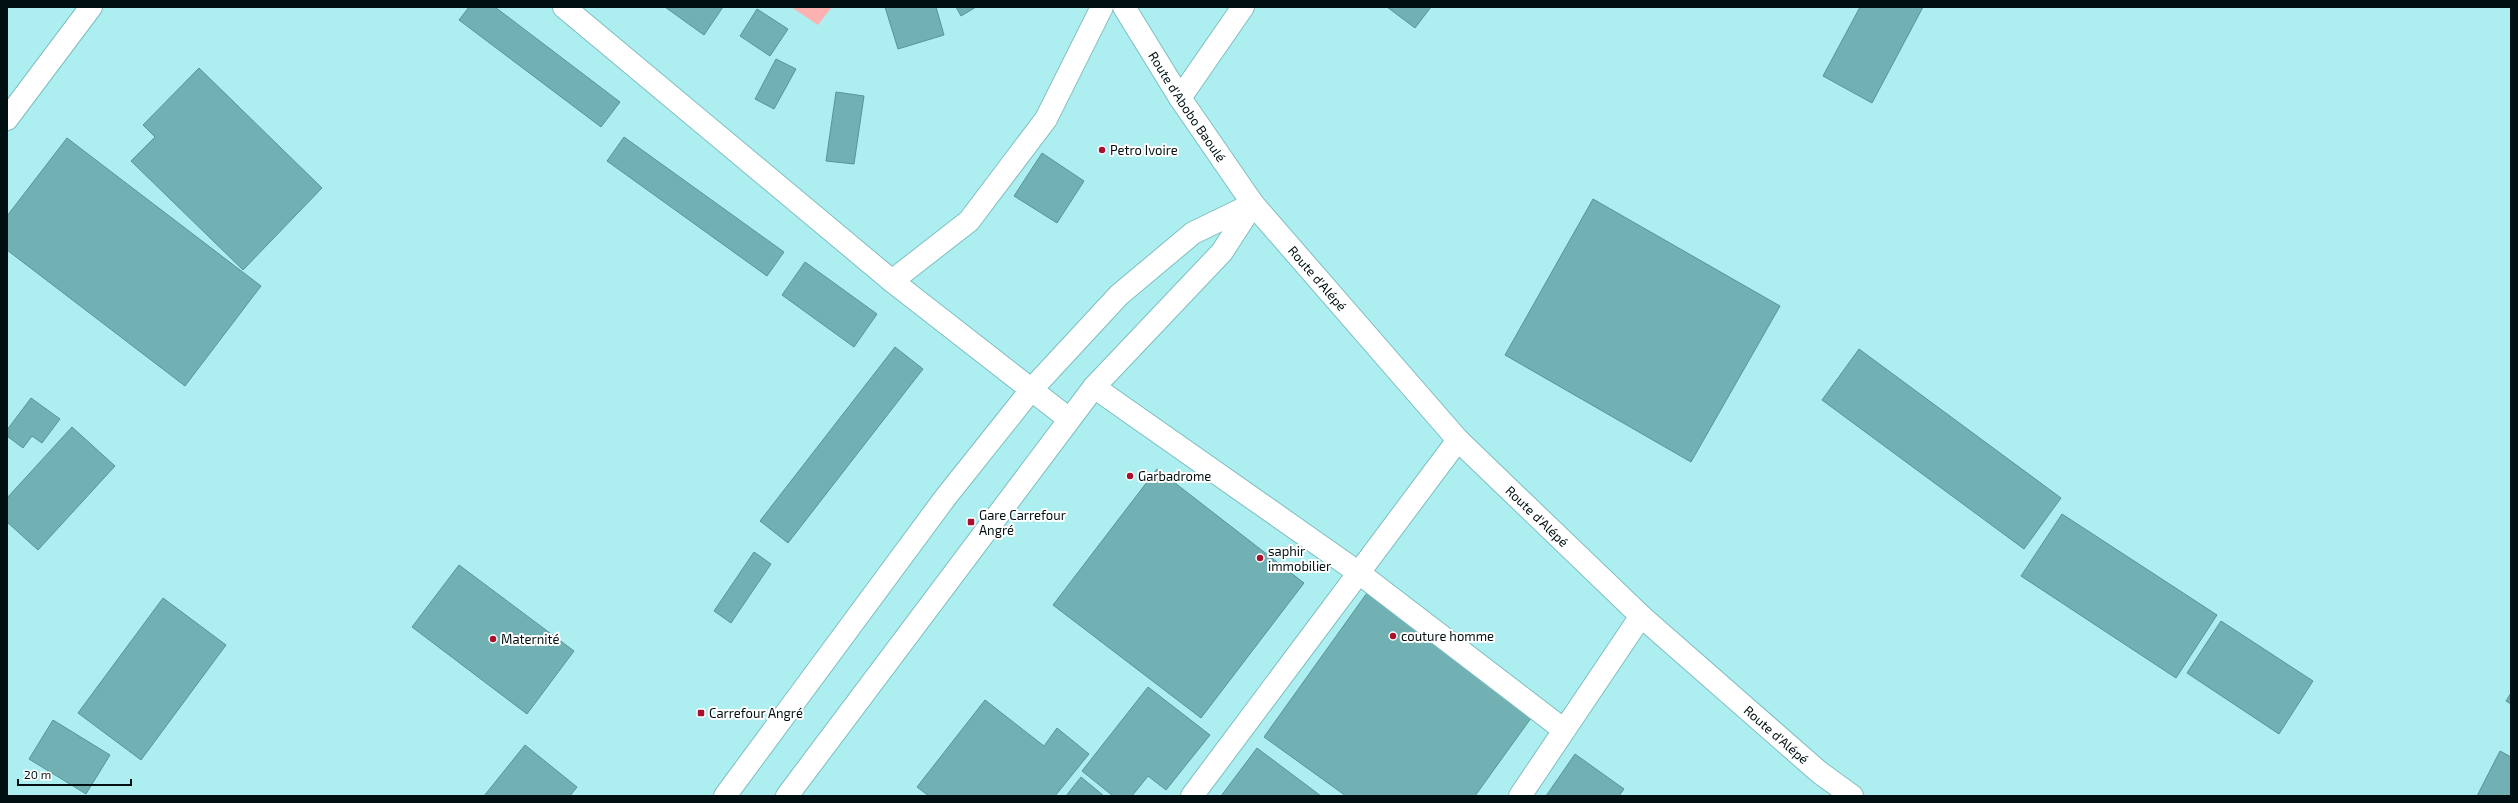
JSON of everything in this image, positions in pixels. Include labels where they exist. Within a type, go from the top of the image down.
[{"type":"main road","points":[[7,119],[91,7]]},
{"type":"main road","points":[[564,7],[892,281],[1069,419]]},
{"type":"main road","points":[[892,281],[970,221],[1046,119],[1102,7]]},
{"type":"main road","name":"Route d'Abobo Baoulé","points":[[1124,7],[1180,98],[1253,204]]},
{"type":"main road","points":[[1180,98],[1243,7]]},
{"type":"main road","points":[[787,796],[1094,387],[1222,252],[1253,204]]},
{"type":"main road","points":[[725,796],[945,498],[1031,390],[1119,296],[1193,233],[1253,204]]},
{"type":"main road","name":"Route d'Alépé","points":[[1253,204],[1458,440],[1641,616],[1819,772],[1852,796]]},
{"type":"main road","points":[[1094,387],[1359,573],[1564,730]]},
{"type":"main road","points":[[1192,796],[1458,440]]},
{"type":"main road","points":[[1520,796],[1641,616]]},
{"type":"shaded area","points":[[791,7],[832,7],[818,25]]},
{"type":"building","points":[[469,7],[495,7],[620,102],[601,127],[459,20]]},
{"type":"building","points":[[665,7],[723,7],[704,35]]},
{"type":"building","points":[[885,7],[936,7],[944,35],[898,49]]},
{"type":"building","points":[[956,7],[976,7],[961,16]]},
{"type":"building","points":[[1387,7],[1431,7],[1415,28]]},
{"type":"building","points":[[1860,7],[1923,7],[1872,103],[1823,76]]},
{"type":"building","points":[[757,9],[788,29],[770,56],[740,36]]},
{"type":"building","points":[[776,59],[796,69],[774,109],[755,99]]},
{"type":"building","points":[[199,68],[322,188],[243,270],[131,161],[155,137],[143,125]]},
{"type":"building","points":[[836,92],[864,96],[854,164],[826,161]]},
{"type":"building","points":[[624,137],[784,252],[767,276],[607,161]]},
{"type":"building","points":[[67,138],[261,286],[185,386],[7,250],[7,216]]},
{"type":"building","points":[[1042,153],[1084,181],[1057,223],[1014,196]]},
{"type":"building","points":[[1593,199],[1780,306],[1691,462],[1505,355]]},
{"type":"building","points":[[805,262],[877,314],[854,347],[782,295]]},
{"type":"building","points":[[895,347],[923,369],[788,543],[760,521]]},
{"type":"building","points":[[1859,349],[2061,498],[2024,549],[1822,400]]},
{"type":"building","points":[[31,398],[60,419],[42,443],[32,436],[23,448],[7,436],[7,430]]},
{"type":"building","points":[[72,427],[115,466],[38,550],[7,522],[7,498]]},
{"type":"building","points":[[1157,469],[1304,583],[1201,718],[1053,605]]},
{"type":"building","points":[[2062,514],[2217,615],[2176,678],[2021,576]]},
{"type":"building","points":[[754,552],[771,564],[731,623],[714,611]]},
{"type":"building","name":"Maternité","points":[[459,565],[574,651],[527,714],[412,627]]},
{"type":"building","points":[[1367,593],[1534,714],[1475,796],[1346,796],[1264,737]]},
{"type":"building","points":[[163,598],[226,645],[141,760],[78,713]]},
{"type":"building","points":[[2221,621],[2313,681],[2279,734],[2187,673]]},
{"type":"building","points":[[1148,687],[1210,735],[1166,790],[1148,776],[1132,796],[1113,796],[1082,771]]},
{"type":"building","points":[[2511,693],[2511,704],[2506,701]]},
{"type":"building","points":[[985,700],[1044,746],[1057,728],[1089,754],[1055,796],[929,796],[917,787]]},
{"type":"building","points":[[53,720],[110,755],[86,794],[29,759]]},
{"type":"building","points":[[525,745],[577,787],[570,796],[484,796]]},
{"type":"building","points":[[1257,748],[1321,796],[1221,796]]},
{"type":"building","points":[[2500,751],[2511,757],[2511,796],[2477,796]]},
{"type":"building","points":[[1575,754],[1624,789],[1619,796],[1546,796]]},
{"type":"building","points":[[1081,777],[1104,796],[1066,796]]},
{"type":"place","name":"Petro Ivoire","points":[[1102,150]]},
{"type":"place","name":"Garbadrome","points":[[1130,476]]},
{"type":"place","name":"Gare Carrefour Angré","points":[[971,522]]},
{"type":"place","name":"saphir immobilier","points":[[1260,558]]},
{"type":"place","name":"couture homme","points":[[1393,636]]},
{"type":"place","name":"Maternité","points":[[493,639]]},
{"type":"place","name":"Carrefour Angré","points":[[701,713]]}]
